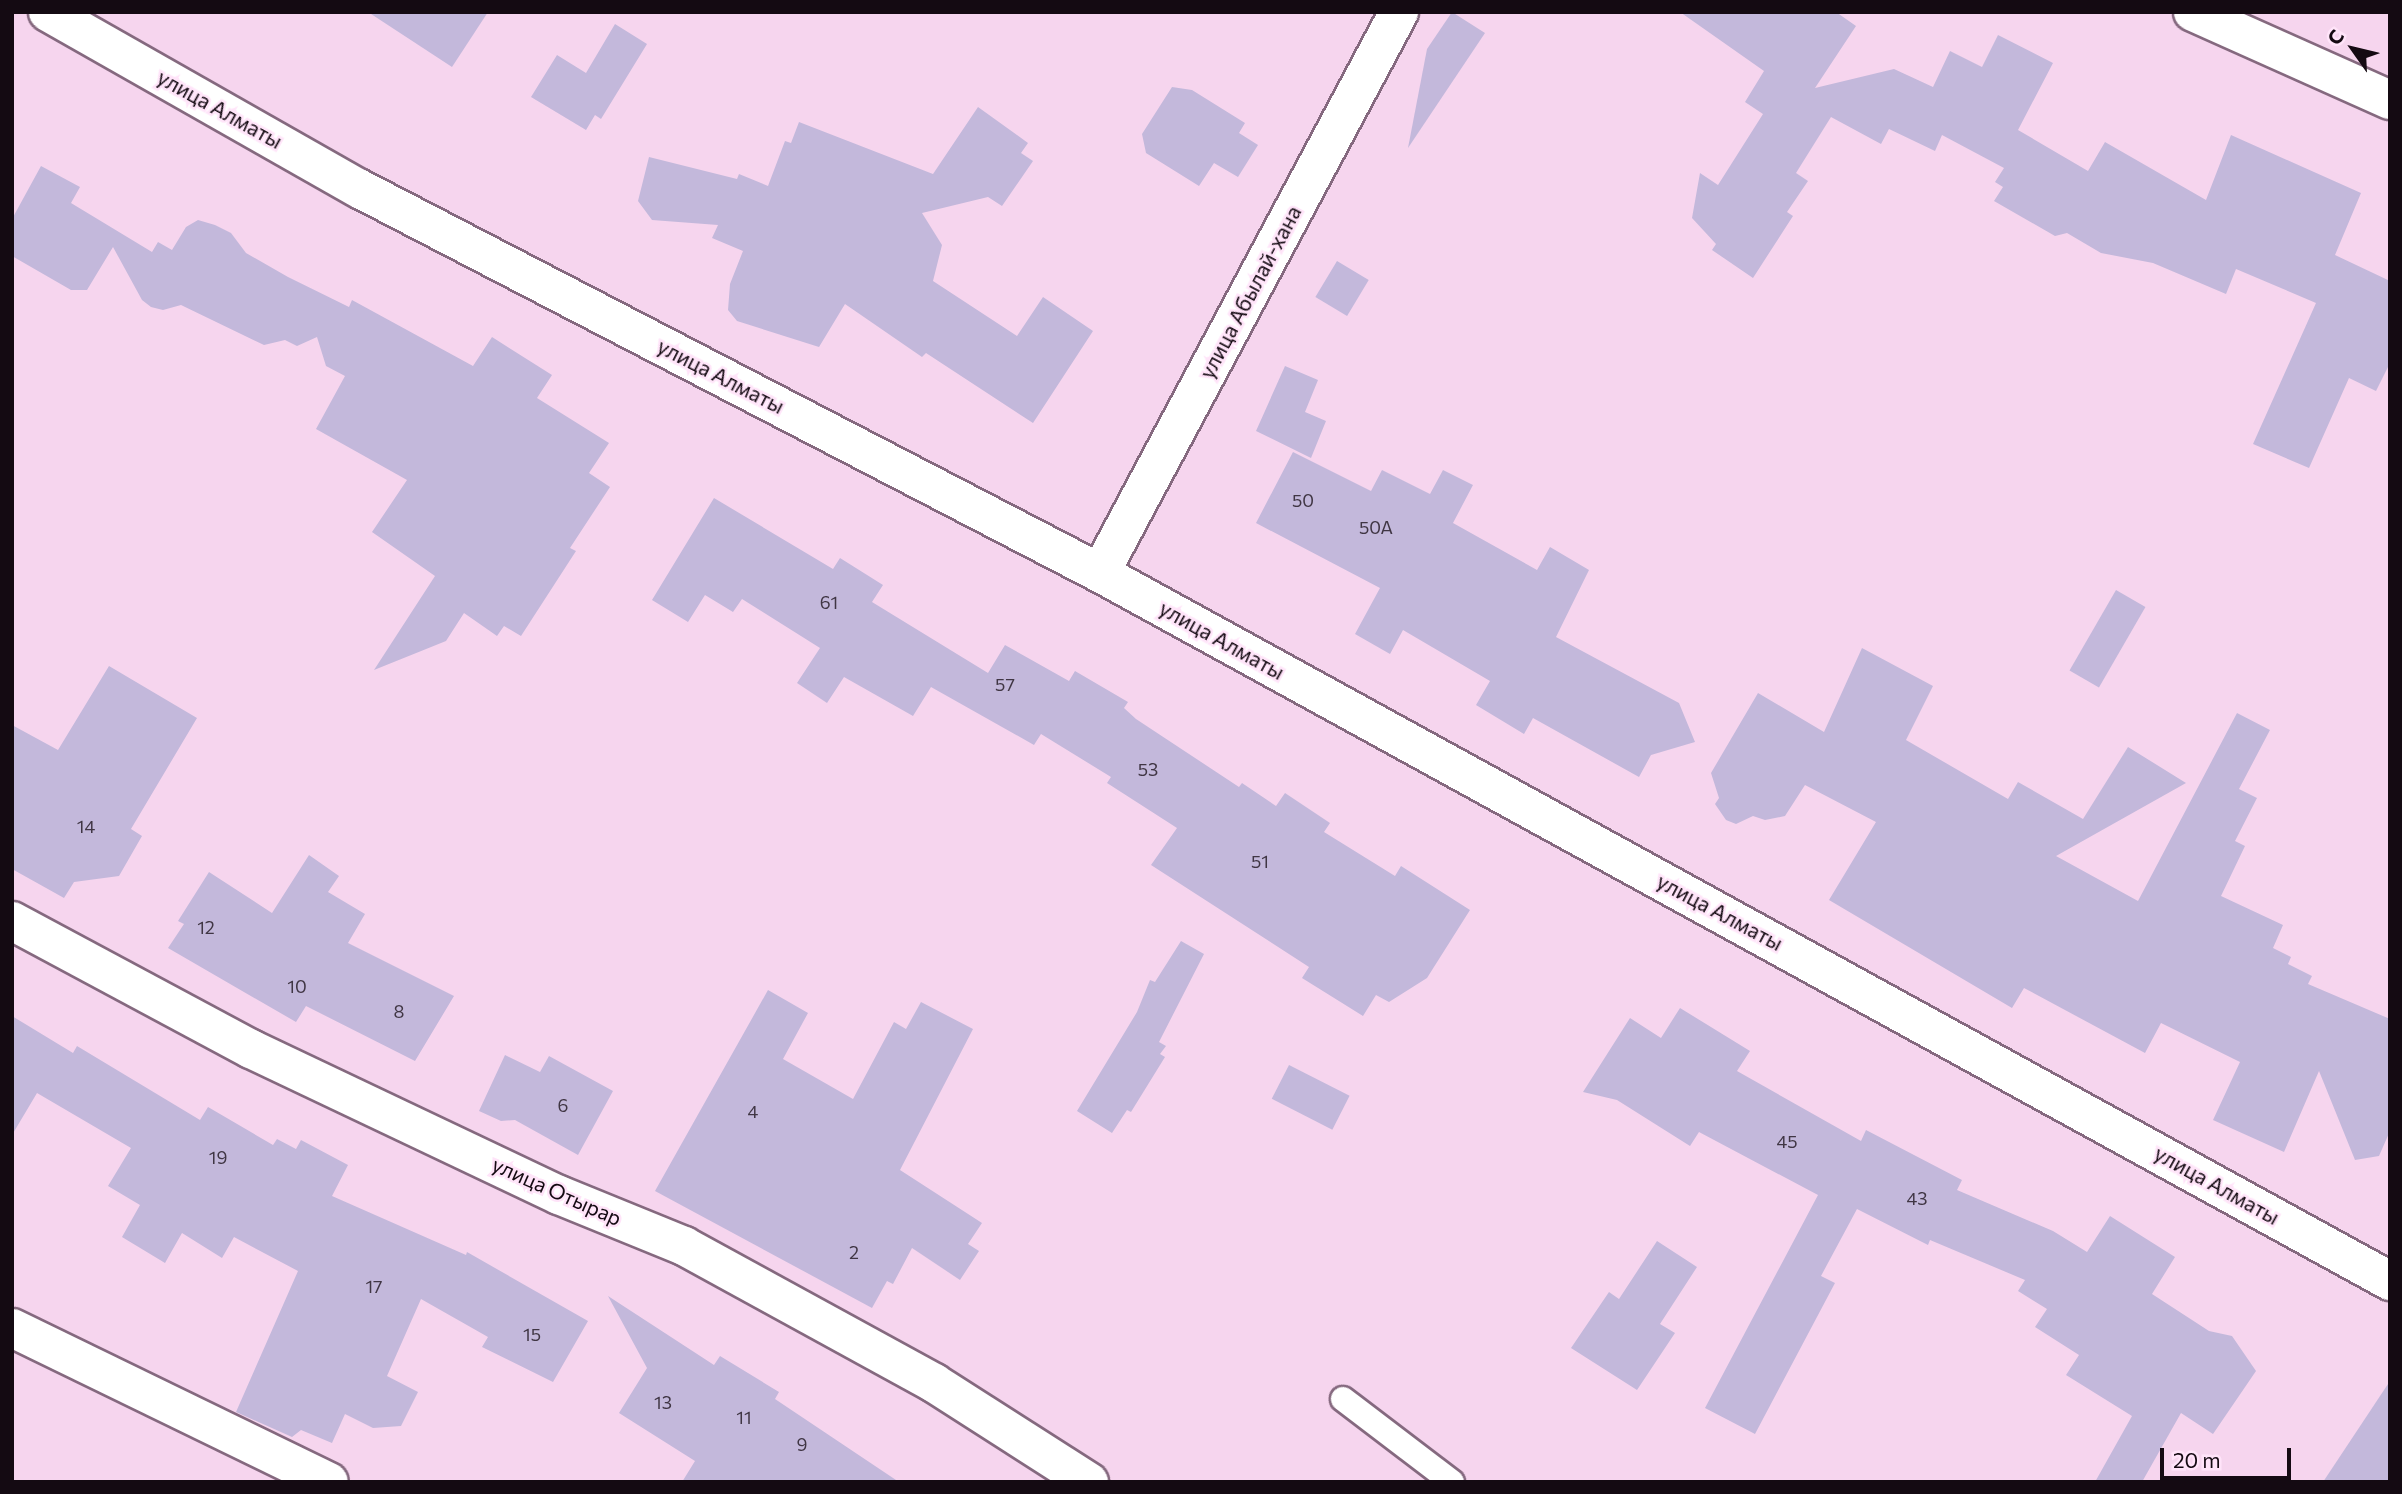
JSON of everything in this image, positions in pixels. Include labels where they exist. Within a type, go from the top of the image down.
[{"type":"street","name":"улица Алматы","points":[[48,12],[360,188],[1100,573],[2390,1281]]},
{"type":"street","name":"улица Абылай-хана","points":[[1100,573],[1399,12]]},
{"type":"street","points":[[2193,12],[2390,100]]},
{"type":"street","name":"улица Отырар","points":[[12,921],[251,1049],[559,1195],[684,1246],[934,1383],[1089,1482]]},
{"type":"street","points":[[12,1328],[329,1482]]},
{"type":"lane","points":[[1343,1399],[1452,1482]]},
{"type":"building","points":[[368,12],[488,12],[452,67]]},
{"type":"building","points":[[1452,12],[1485,33],[1408,148],[1427,49]]},
{"type":"building","points":[[1680,12],[1836,12],[1856,26],[1815,88],[1894,69],[1933,87],[1950,51],[1982,67],[1998,35],[2053,63],[2018,130],[2088,171],[2105,142],[2206,200],[2231,135],[2361,193],[2335,255],[2390,281],[2390,363],[2376,391],[2349,378],[2309,468],[2253,444],[2316,303],[2236,269],[2226,294],[2153,263],[2101,253],[2067,233],[2055,236],[1994,201],[2003,187],[1995,182],[2004,168],[1942,135],[1935,151],[1889,129],[1881,144],[1831,117],[1796,173],[1808,181],[1787,212],[1793,216],[1753,278],[1712,250],[1716,244],[1692,218],[1700,173],[1718,185],[1763,114],[1745,102],[1764,71]]},
{"type":"building","points":[[615,24],[647,44],[601,119],[595,115],[586,130],[531,97],[557,55],[586,73]]},
{"type":"building","points":[[1172,87],[1192,90],[1245,123],[1239,133],[1258,145],[1238,177],[1214,163],[1199,186],[1146,153],[1142,134]]},
{"type":"building","points":[[978,107],[1028,143],[1021,153],[1033,161],[1002,206],[988,197],[922,213],[942,245],[933,281],[1017,336],[1043,297],[1093,331],[1033,423],[926,353],[922,357],[845,304],[819,347],[737,321],[728,310],[730,284],[743,251],[712,238],[718,225],[652,220],[638,201],[649,157],[737,179],[739,174],[768,186],[785,141],[791,143],[799,122],[933,174]]},
{"type":"building","points":[[41,166],[80,187],[71,203],[152,252],[158,242],[172,250],[186,227],[198,220],[215,225],[231,233],[246,253],[288,277],[349,307],[352,300],[473,366],[492,337],[552,375],[537,398],[609,443],[589,473],[610,487],[570,548],[576,551],[521,636],[504,626],[497,636],[464,613],[446,641],[374,670],[435,576],[372,532],[407,480],[316,429],[345,376],[326,366],[317,337],[297,346],[285,340],[264,345],[181,305],[163,310],[151,307],[142,300],[113,247],[87,290],[71,290],[12,256],[12,219]]},
{"type":"building","points":[[1337,261],[1369,280],[1347,316],[1315,297]]},
{"type":"building","points":[[1285,366],[1318,380],[1305,412],[1326,421],[1311,458],[1256,431]]},
{"type":"building","points":[[1293,452],[1371,491],[1382,470],[1430,494],[1443,470],[1473,485],[1453,523],[1537,570],[1550,547],[1589,570],[1556,637],[1679,703],[1695,742],[1651,755],[1639,777],[1533,718],[1524,734],[1476,705],[1490,681],[1403,630],[1390,654],[1355,634],[1380,588],[1256,523]]},
{"type":"building","points":[[714,498],[833,569],[840,558],[883,585],[872,602],[988,673],[1005,645],[1069,681],[1075,671],[1128,702],[1124,708],[1136,719],[1239,787],[1242,783],[1276,806],[1285,793],[1330,823],[1324,832],[1395,876],[1401,866],[1470,910],[1427,978],[1389,1002],[1376,995],[1363,1016],[1302,978],[1309,967],[1151,865],[1177,828],[1107,783],[1111,777],[1041,734],[1034,745],[931,687],[913,716],[844,677],[827,703],[797,683],[820,648],[742,599],[733,612],[705,595],[688,622],[652,600]]},
{"type":"building","points":[[2116,590],[2145,607],[2099,688],[2070,671]]},
{"type":"building","points":[[1862,648],[1933,686],[1906,740],[2008,799],[2018,782],[2083,819],[2128,747],[2186,783],[2056,856],[2138,901],[2237,713],[2270,730],[2239,789],[2257,798],[2235,841],[2245,846],[2221,896],[2283,925],[2273,948],[2291,957],[2288,964],[2312,976],[2308,984],[2390,1019],[2390,1131],[2379,1156],[2355,1160],[2319,1071],[2284,1152],[2213,1120],[2240,1062],[2161,1023],[2145,1053],[2024,988],[2012,1008],[1829,900],[1876,822],[1805,785],[1785,816],[1765,820],[1753,816],[1736,824],[1726,820],[1715,804],[1719,798],[1711,773],[1758,693],[1824,732]]},
{"type":"building","points":[[109,666],[197,718],[131,829],[142,836],[119,876],[74,882],[64,898],[12,869],[12,725],[58,750]]},
{"type":"building","points":[[309,855],[339,876],[328,892],[365,914],[348,943],[454,996],[415,1061],[306,1006],[296,1022],[168,948],[184,924],[178,921],[209,872],[272,913]]},
{"type":"building","points":[[1181,941],[1204,954],[1159,1042],[1166,1046],[1160,1054],[1165,1057],[1131,1112],[1127,1110],[1112,1133],[1077,1111],[1137,1012],[1150,980],[1155,982]]},
{"type":"building","points":[[768,990],[808,1013],[783,1059],[853,1099],[894,1022],[906,1029],[921,1002],[973,1029],[900,1170],[982,1223],[968,1244],[979,1251],[960,1280],[912,1248],[893,1284],[887,1281],[872,1308],[655,1191]]},
{"type":"building","points":[[1680,1008],[1750,1051],[1737,1071],[1861,1141],[1866,1130],[1962,1180],[1957,1190],[2053,1231],[2087,1252],[2110,1216],[2175,1257],[2152,1294],[2209,1331],[2232,1336],[2256,1371],[2213,1434],[2181,1413],[2142,1482],[2095,1482],[2132,1416],[2066,1375],[2079,1355],[2035,1327],[2047,1309],[2018,1291],[2025,1280],[1930,1240],[1928,1245],[1857,1209],[1821,1276],[1835,1283],[1755,1434],[1705,1408],[1818,1195],[1699,1132],[1690,1146],[1617,1100],[1583,1092],[1630,1018],[1661,1038]]},
{"type":"building","points":[[12,1016],[73,1053],[77,1046],[200,1120],[208,1107],[273,1145],[277,1139],[296,1149],[301,1140],[348,1165],[332,1196],[466,1255],[467,1252],[588,1321],[553,1382],[482,1347],[488,1337],[421,1299],[387,1376],[418,1392],[401,1426],[373,1428],[345,1414],[332,1443],[301,1430],[292,1437],[236,1412],[298,1271],[234,1237],[222,1258],[182,1233],[165,1263],[122,1237],[140,1205],[108,1186],[131,1148],[37,1093],[12,1135]]},
{"type":"building","points":[[505,1055],[540,1072],[549,1056],[613,1091],[578,1155],[515,1120],[501,1121],[479,1111]]},
{"type":"building","points":[[1289,1065],[1350,1096],[1332,1130],[1272,1099]]},
{"type":"building","points":[[1657,1241],[1697,1267],[1660,1324],[1675,1333],[1637,1390],[1571,1348],[1609,1292],[1619,1299]]},
{"type":"building","points":[[608,1296],[714,1365],[720,1356],[779,1392],[775,1399],[899,1482],[682,1482],[695,1461],[619,1413],[647,1368]]},
{"type":"building","points":[[2390,1381],[2390,1482],[2323,1482]]}]
